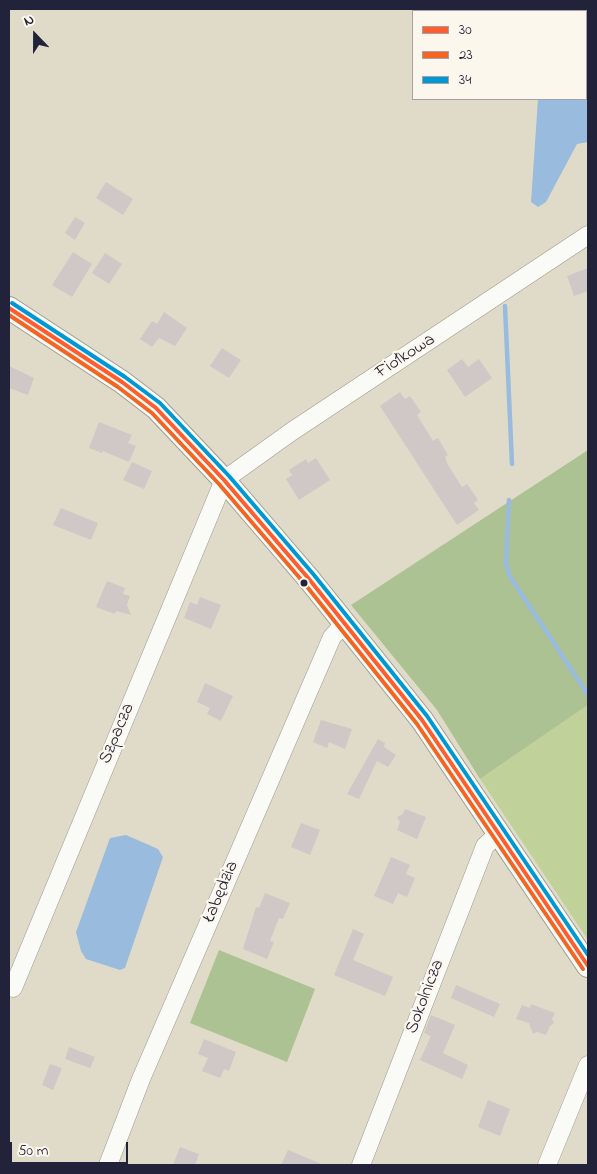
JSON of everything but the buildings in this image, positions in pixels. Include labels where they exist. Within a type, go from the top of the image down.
[{"type":"street","name":"Fiołkowa","points":[[224,480],[250,460],[588,235]]},
{"type":"street","points":[[9,308],[122,382],[156,408],[224,480],[422,720],[588,966]]},
{"type":"street","name":"Szpacza","points":[[11,987],[224,480]]},
{"type":"street","name":"Łabędzia","points":[[108,1165],[141,1079],[332,637],[344,624]]},
{"type":"street","name":"Sokolnicza","points":[[360,1165],[485,846],[499,833]]},
{"type":"street","points":[[547,1165],[588,1065]]},
{"type":"green space","points":[[588,450],[588,705],[480,779],[437,710],[351,605]]},
{"type":"green space","points":[[588,705],[588,940],[480,779]]},
{"type":"green space","points":[[219,950],[315,989],[287,1062],[190,1023]]},
{"type":"water","points":[[588,9],[588,142],[577,144],[546,202],[538,207],[531,202],[538,100],[587,100],[587,10],[535,10]]},
{"type":"water","points":[[126,835],[158,849],[163,857],[125,968],[120,970],[86,959],[81,951],[76,932],[110,838]]},
{"type":"waterway","points":[[505,306],[512,464]]},
{"type":"waterway","points":[[509,500],[506,563],[509,575],[588,695]]},
{"type":"transit line","name":"34","points":[[12,303],[125,377],[160,403],[229,476],[314,575],[427,716],[588,955]]},
{"type":"transit line","name":"30","points":[[9,308],[122,382],[156,408],[224,480],[309,579],[422,720],[588,966]]},
{"type":"transit line","name":"23","points":[[9,315],[118,387],[152,413],[219,484],[304,583],[417,724],[583,969]]}]
